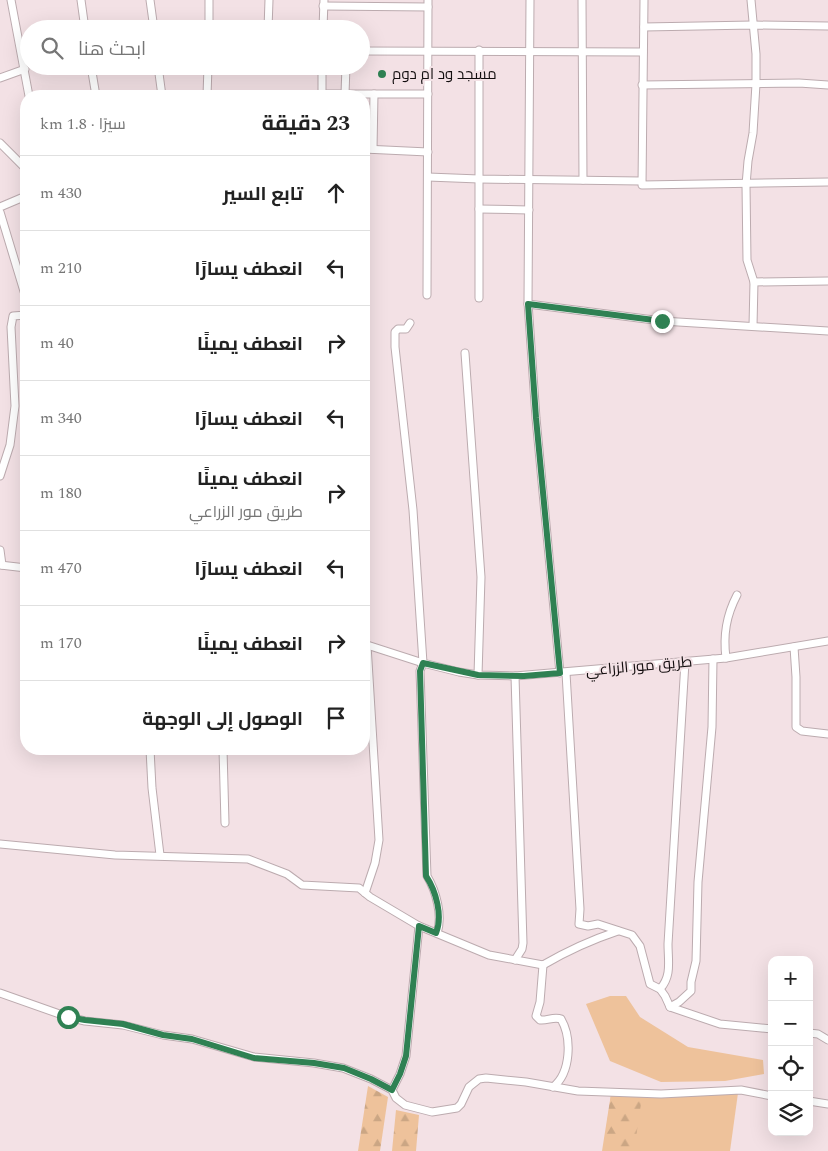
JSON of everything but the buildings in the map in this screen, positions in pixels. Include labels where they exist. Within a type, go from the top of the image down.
[{"type":"street","points":[[11,0],[20,44]]},
{"type":"street","points":[[81,0],[84,20]]},
{"type":"street","points":[[150,0],[153,20]]},
{"type":"street","points":[[209,0],[209,20]]},
{"type":"street","points":[[268,20],[269,0]]},
{"type":"street","points":[[530,0],[528,304],[536,418],[563,673],[580,909],[579,924],[588,926],[598,924],[632,935],[640,946],[650,984],[660,989],[670,1007],[720,1024],[768,1029]]},
{"type":"street","points":[[582,0],[583,180]]},
{"type":"street","points":[[644,0],[642,185],[828,182]]},
{"type":"street","points":[[751,0],[756,54],[756,84],[753,133],[746,184],[747,260],[754,282],[753,326]]},
{"type":"street","points":[[323,20],[324,3],[428,4],[427,295]]},
{"type":"street","points":[[644,27],[828,26]]},
{"type":"street","points":[[370,50],[643,52]]},
{"type":"street","points":[[479,50],[479,298]]},
{"type":"street","points":[[0,78],[20,71]]},
{"type":"street","points":[[26,75],[28,90]]},
{"type":"street","points":[[92,75],[95,90]]},
{"type":"street","points":[[159,75],[161,90]]},
{"type":"street","points":[[207,90],[208,75]]},
{"type":"street","points":[[322,75],[322,90]]},
{"type":"street","points":[[344,90],[345,75]]},
{"type":"street","points":[[642,85],[828,85]]},
{"type":"street","points":[[370,94],[428,94]]},
{"type":"street","points":[[374,94],[373,149],[428,152]]},
{"type":"street","points":[[0,143],[20,163]]},
{"type":"street","points":[[428,177],[641,181]]},
{"type":"street","points":[[0,207],[20,199]]},
{"type":"street","points":[[479,209],[529,210]]},
{"type":"street","points":[[0,212],[20,278]]},
{"type":"street","points":[[754,282],[828,281]]},
{"type":"street","points":[[528,304],[662,321],[828,331]]},
{"type":"street","points":[[0,476],[10,445],[15,406],[11,327],[13,316],[20,315]]},
{"type":"street","points":[[410,323],[409,327],[398,329],[395,332],[395,347],[413,510],[423,663],[420,671],[426,876],[434,887],[440,924],[436,933]]},
{"type":"street","points":[[465,353],[481,577],[478,617],[478,675]]},
{"type":"street","points":[[0,550],[1,565],[20,567]]},
{"type":"street","points":[[726,658],[724,632],[728,615],[737,596]]},
{"type":"street","name":"طريق مور الزراعي","points":[[370,646],[423,663],[478,675],[515,676],[726,658],[828,641]]},
{"type":"street","points":[[794,647],[796,727],[802,731],[828,734]]},
{"type":"street","points":[[670,1007],[691,992],[691,982],[696,961],[698,882],[712,728],[713,659]]},
{"type":"street","points":[[660,989],[668,981],[668,944],[685,662]]},
{"type":"street","points":[[515,676],[524,943],[515,960]]},
{"type":"street","points":[[365,893],[376,863],[379,840],[370,714]]},
{"type":"street","points":[[150,755],[160,855]]},
{"type":"street","points":[[223,755],[225,823]]},
{"type":"street","points":[[0,844],[115,855],[248,858],[287,874],[302,885],[313,887],[356,887],[419,926],[490,955],[543,965],[578,946],[618,931]]},
{"type":"street","points":[[392,1090],[406,1056],[419,926]]},
{"type":"street","points":[[543,965],[540,1002],[536,1016],[544,1021],[561,1019],[566,1032],[567,1042],[567,1064],[559,1082],[553,1086]]},
{"type":"street","points":[[0,993],[68,1017],[123,1024],[163,1035],[192,1039],[254,1058],[314,1063],[344,1068],[392,1090],[396,1098],[405,1105],[432,1112],[457,1108],[470,1087],[480,1079],[492,1078],[578,1091],[661,1094],[741,1090],[768,1095]]},
{"type":"street","points":[[813,1033],[828,1040]]},
{"type":"street","points":[[813,1101],[827,1102]]},
{"type":"green space","points":[[610,996],[626,996],[640,1017],[688,1047],[763,1060],[764,1074],[725,1081],[661,1082],[610,1061],[586,1004]]},
{"type":"green space","points":[[368,1086],[388,1097],[380,1151],[358,1151]]},
{"type":"green space","points":[[738,1093],[730,1151],[603,1151],[611,1095]]},
{"type":"green space","points":[[611,1094],[642,1097],[634,1151],[602,1151]]},
{"type":"green space","points":[[396,1110],[419,1115],[416,1151],[392,1151]]},
{"type":"place","name":"مسجد ود ام دوم","points":[[382,74]]},
{"type":"route","points":[[68,1017],[123,1024],[163,1035],[192,1039],[254,1058],[314,1063],[344,1068],[392,1090],[406,1056],[419,926],[436,933],[440,924],[434,887],[426,876],[420,671],[423,663],[478,675],[524,676],[560,673],[536,418],[528,304],[662,321]]}]
